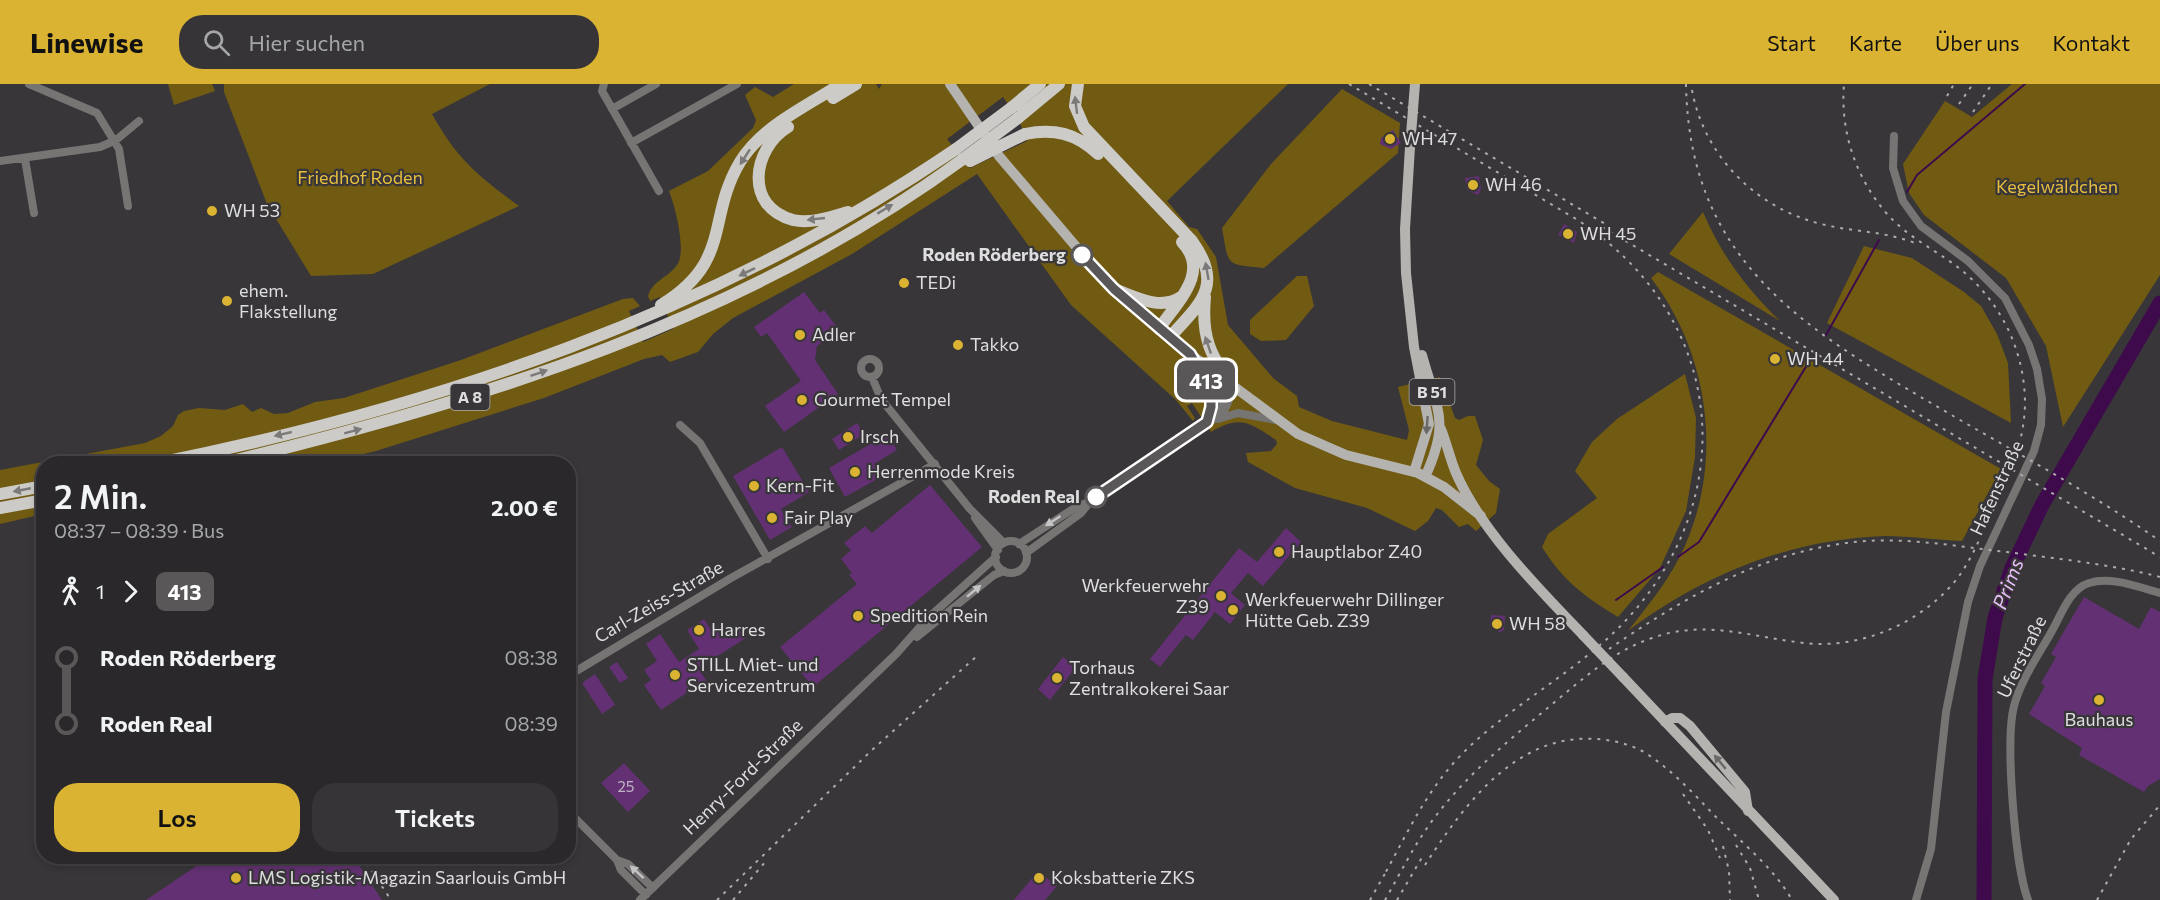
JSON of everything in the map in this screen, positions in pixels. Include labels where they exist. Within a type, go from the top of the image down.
[{"type":"highway","points":[[664,306],[689,284],[711,253],[732,180],[750,148],[778,124],[841,84]]},
{"type":"highway","points":[[856,84],[782,130],[770,143],[758,169],[760,193],[773,210],[782,216],[805,220],[832,217],[890,194]]},
{"type":"highway","name":"A 8","points":[[1015,113],[1040,84]]},
{"type":"highway","name":"A 8","points":[[251,456],[425,411],[551,369],[671,322],[833,241],[943,173],[1015,113],[1059,84]]},
{"type":"highway","points":[[1078,84],[1075,106],[1084,127],[1199,250],[1208,272],[1203,324],[1207,343],[1215,363],[1234,389]]},
{"type":"highway","points":[[962,157],[1025,134],[1048,131],[1073,136],[1088,144],[1145,201],[1188,248],[1194,258],[1193,279],[1160,328]]},
{"type":"highway","name":"A 8","points":[[188,456],[346,419],[476,380],[601,335],[769,261],[962,157]]},
{"type":"highway","points":[[1114,289],[1153,303],[1175,301],[1182,296]]},
{"type":"highway","points":[[1170,337],[1206,295]]},
{"type":"highway","points":[[0,494],[36,487]]},
{"type":"highway","points":[[0,508],[36,502]]},
{"type":"highway","points":[[0,515],[26,504]]},
{"type":"main road","points":[[950,84],[999,156],[1114,289],[1190,354],[1277,420],[1323,447],[1414,472],[1444,487],[1481,516]]},
{"type":"main road","name":"B 51","points":[[1414,472],[1429,424],[1409,305],[1405,229],[1415,84]]},
{"type":"main road","name":"B 51","points":[[1409,305],[1441,429],[1439,444],[1425,477]]},
{"type":"main road","points":[[1441,429],[1456,473],[1481,516],[1516,561],[1834,900]]},
{"type":"street","points":[[29,84],[97,113],[116,140],[128,206]]},
{"type":"street","points":[[604,84],[602,91],[659,191]]},
{"type":"street","points":[[612,109],[656,84]]},
{"type":"street","points":[[631,143],[737,84]]},
{"type":"street","points":[[0,161],[82,150],[116,140],[139,121]]},
{"type":"street","name":"Hafenstraße","points":[[1894,136],[1893,168],[1903,201],[1921,226],[1968,261],[2005,298],[2029,345],[2037,369],[2042,399],[2041,425],[2034,451],[1980,566],[1968,602],[1946,712],[1931,849],[1916,900]]},
{"type":"street","points":[[25,159],[34,213]]},
{"type":"street","points":[[1190,354],[1211,391],[1211,407],[1207,422]]},
{"type":"street","points":[[872,377],[880,399],[935,464],[999,550],[998,565],[1004,571],[1012,573],[1020,570],[1026,562],[1026,553],[1020,544]]},
{"type":"street","points":[[999,550],[1020,544],[1076,507],[1089,502],[1223,413],[1234,389]]},
{"type":"street","points":[[1207,422],[1238,413],[1277,420]]},
{"type":"street","points":[[680,425],[700,442],[768,559]]},
{"type":"street","name":"Carl-Zeiss-Straße","points":[[576,671],[603,653],[935,464]]},
{"type":"street","points":[[1026,553],[1081,513],[1089,502]]},
{"type":"street","name":"Henry-Ford-Straße","points":[[643,897],[896,654],[927,619],[999,550]]},
{"type":"street","name":"Henry-Ford-Straße","points":[[896,654],[994,575],[1004,571]]},
{"type":"street","name":"Uferstraße","points":[[2028,900],[2019,869],[2013,781],[2011,723],[2018,693],[2065,608],[2080,588],[2097,581],[2115,582],[2160,593]]},
{"type":"street","points":[[576,819],[617,860],[621,870],[643,897]]},
{"type":"street","points":[[617,860],[628,864],[653,888]]},
{"type":"green space","points":[[168,84],[212,84],[215,91],[174,105]]},
{"type":"green space","name":"Friedhof Roden","points":[[224,84],[490,84],[432,114],[450,143],[470,166],[519,206],[373,274],[311,276],[267,204],[224,92]]},
{"type":"green space","points":[[794,84],[876,84],[879,89],[882,84],[1288,84],[1167,201],[1189,227],[1197,229],[1216,257],[1228,325],[1273,378],[1297,396],[1299,407],[1332,421],[1407,440],[1409,430],[1398,387],[1440,377],[1455,418],[1459,420],[1475,416],[1483,440],[1476,465],[1489,481],[1500,489],[1496,513],[1476,531],[1468,524],[1459,527],[1442,510],[1436,508],[1428,521],[1415,531],[1367,508],[1295,488],[1248,462],[1246,453],[1271,451],[1277,444],[1276,440],[1251,425],[1237,422],[1211,432],[1192,403],[1187,406],[1195,418],[1193,421],[1176,400],[1071,305],[977,174],[852,254],[733,318],[713,334],[698,352],[670,362],[662,355],[644,359],[544,398],[355,456],[75,456],[145,443],[161,436],[173,426],[178,415],[184,411],[199,408],[225,410],[243,404],[252,412],[261,408],[274,414],[288,413],[315,402],[344,398],[461,360],[623,299],[633,298],[640,306],[629,311],[643,342],[673,329],[660,297],[650,301],[648,296],[653,286],[677,265],[680,259],[679,229],[669,191],[708,171],[753,128],[756,120],[745,95],[755,87],[773,97]],"holes":[[[1003,97],[1018,118],[1027,141],[970,168],[947,139]]]},
{"type":"green space","name":"Kegelwäldchen","points":[[2012,84],[2160,84],[2160,275],[2063,427],[2046,346],[2006,278],[1924,215],[1909,193],[1903,164],[1945,101],[1972,117]]},
{"type":"green space","points":[[1342,89],[1400,123],[1398,153],[1264,268],[1235,264],[1228,257],[1222,228],[1271,164]]},
{"type":"green space","points":[[1703,212],[1718,243],[1736,271],[1780,321],[1669,254]]},
{"type":"green space","points":[[1864,246],[1912,258],[1981,306],[1997,334],[2008,363],[2011,423],[1827,323]]},
{"type":"green space","points":[[1658,272],[2001,469],[1962,541],[1885,536],[1815,544],[1749,564],[1717,577],[1686,593],[1628,631],[1673,569],[1693,526],[1702,490],[1706,452],[1705,415],[1699,378],[1688,343],[1672,309],[1651,278]]},
{"type":"green space","points":[[1297,276],[1307,276],[1314,306],[1286,340],[1261,341],[1250,334],[1250,320]]},
{"type":"green space","points":[[1685,374],[1696,418],[1695,457],[1686,511],[1660,568],[1618,617],[1567,579],[1542,547],[1548,534],[1597,498],[1575,471],[1592,442],[1617,419]]},
{"type":"green space","points":[[36,463],[36,516],[0,524],[0,470]]},
{"type":"building","name":"WH 47","points":[[1393,130],[1401,143],[1391,149],[1380,144],[1381,138]]},
{"type":"building","name":"WH 46","points":[[1479,176],[1481,189],[1478,195],[1467,190],[1465,178]]},
{"type":"building","name":"WH 45","points":[[1564,224],[1577,232],[1574,243],[1558,235]]},
{"type":"building","name":"Adler","points":[[804,292],[820,313],[824,310],[839,330],[817,346],[815,360],[838,394],[784,432],[765,406],[801,381],[767,333],[761,337],[754,327]]},
{"type":"building","name":"Irsch","points":[[857,423],[864,434],[839,450],[832,439]]},
{"type":"building","name":"Herrenmode Kreis","points":[[888,434],[897,450],[874,464],[881,477],[845,497],[829,468]]},
{"type":"building","points":[[782,447],[809,492],[781,509],[792,527],[770,540],[733,476]]},
{"type":"building","name":"Spedition Rein","points":[[930,485],[982,547],[813,687],[780,647],[857,584],[849,575],[852,573],[841,559],[851,550],[844,543],[865,526],[872,533]]},
{"type":"building","points":[[1286,528],[1301,542],[1263,586],[1248,573],[1231,593],[1245,605],[1230,624],[1215,612],[1193,640],[1186,635],[1160,667],[1150,659],[1239,548],[1257,562]]},
{"type":"building","name":"Bauhaus","points":[[2084,597],[2139,629],[2151,607],[2160,612],[2160,779],[2148,786],[2144,792],[2079,755],[2082,748],[2029,714],[2045,686],[2041,683],[2056,657],[2051,654]]},
{"type":"building","name":"WH 58","points":[[1491,615],[1505,616],[1504,630],[1499,633],[1496,627],[1490,626]]},
{"type":"building","name":"STILL Miet- und Servicezentrum","points":[[704,619],[711,630],[719,626],[724,630],[730,627],[732,631],[739,627],[746,638],[698,668],[706,680],[661,710],[644,685],[651,680],[644,670],[657,661],[646,644],[660,634],[679,662],[699,649],[687,630]]},
{"type":"building","name":"Torhaus Zentralkokerei Saar","points":[[1063,657],[1076,667],[1050,700],[1038,689]]},
{"type":"building","points":[[617,662],[628,678],[620,683],[609,667]]},
{"type":"building","points":[[595,674],[615,705],[602,714],[582,683]]},
{"type":"building","points":[[624,763],[650,791],[628,812],[601,783]]},
{"type":"building","points":[[199,864],[358,864],[382,900],[146,900]]},
{"type":"building","name":"Koksbatterie ZKS","points":[[1038,871],[1057,886],[1045,900],[1014,900]]},
{"type":"waterway","points":[[1907,192],[1917,175],[2025,84]]},
{"type":"waterway","points":[[1826,335],[1879,240]]},
{"type":"waterway","name":"Prims","points":[[1984,900],[1985,679],[1995,618],[2012,568],[2042,505],[2160,303]]},
{"type":"waterway","points":[[1678,557],[1699,542],[1807,365]]},
{"type":"waterway","points":[[1616,600],[1663,567]]},
{"type":"railway","points":[[1349,84],[1576,219],[1625,258],[1662,302],[1687,352],[1700,404],[1701,459],[1690,513],[1666,567],[1629,617],[1610,636],[1568,671],[1502,719],[1461,755],[1427,798],[1383,877]]},
{"type":"railway","points":[[1369,84],[1612,228]]},
{"type":"railway","points":[[1686,84],[1692,144],[1707,195],[1729,240],[1759,278],[1795,313],[1836,344],[1882,374],[2076,487],[2160,541]]},
{"type":"railway","points":[[1385,900],[1428,827],[1462,785],[1567,692],[1601,665],[1625,650],[1652,638],[1691,630],[1728,631],[1824,644],[1864,638],[1884,632],[1920,613],[1950,587],[1969,561],[2004,486],[2021,438],[2025,404],[2020,364],[2006,326],[1984,293],[1955,265],[1895,223],[1867,186],[1848,137],[1843,102],[1844,84]]},
{"type":"railway","points":[[1947,96],[1954,84]]},
{"type":"railway","points":[[1959,104],[1973,84]]},
{"type":"railway","points":[[1973,112],[1992,84]]},
{"type":"railway","points":[[1692,90],[1698,114],[1708,137],[1721,157],[1737,176],[1775,206],[1821,224],[1892,236],[1915,243]]},
{"type":"railway","points":[[1602,227],[2160,557]]},
{"type":"railway","points":[[1609,649],[1669,610],[1731,577],[1796,553],[1830,545],[1884,540],[1937,544],[2084,562],[2160,577]]},
{"type":"railway","points":[[717,900],[872,750],[978,655]]},
{"type":"railway","points":[[1425,865],[1475,797],[1517,760],[1541,748],[1567,740],[1596,739],[1639,749],[1673,774],[1767,866],[1792,900]]},
{"type":"railway","points":[[1683,794],[1708,830],[1720,858]]},
{"type":"railway","points":[[2097,900],[2131,839],[2160,805]]},
{"type":"railway","points":[[1736,845],[1750,868],[1759,900]]},
{"type":"railway","points":[[1723,846],[1729,871],[1730,900]]},
{"type":"railway","points":[[1397,900],[1424,854]]},
{"type":"railway","points":[[733,900],[766,861]]},
{"type":"railway","points":[[367,864],[391,900]]},
{"type":"railway","points":[[1370,900],[1387,870]]},
{"type":"bus line","name":"413","points":[[1082,255],[1114,289],[1190,354],[1209,385],[1212,397],[1207,422],[1096,497]]},
{"type":"place","name":"WH 47","points":[[1390,139]]},
{"type":"place","name":"WH 46","points":[[1473,185]]},
{"type":"place","name":"WH 53","points":[[212,211]]},
{"type":"place","name":"WH 45","points":[[1568,234]]},
{"type":"place","name":"Roden Röderberg","points":[[1082,255]]},
{"type":"place","name":"TEDi","points":[[904,283]]},
{"type":"place","name":"ehem. Flakstellung","points":[[227,301]]},
{"type":"place","name":"Adler","points":[[800,335]]},
{"type":"place","name":"Takko","points":[[958,345]]},
{"type":"place","name":"WH 44","points":[[1775,359]]},
{"type":"place","name":"Gourmet Tempel","points":[[802,400]]},
{"type":"place","name":"Irsch","points":[[848,437]]},
{"type":"place","name":"Herrenmode Kreis","points":[[855,472]]},
{"type":"place","name":"Kern-Fit","points":[[754,486]]},
{"type":"place","name":"Roden Real","points":[[1096,497]]},
{"type":"place","name":"Fair Play","points":[[772,518]]},
{"type":"place","name":"Hauptlabor Z40","points":[[1279,552]]},
{"type":"place","name":"Werkfeuerwehr Z39","points":[[1221,596]]},
{"type":"place","name":"Werkfeuerwehr Dillinger Hütte Geb. Z39","points":[[1233,610]]},
{"type":"place","name":"Spedition Rein","points":[[858,616]]},
{"type":"place","name":"WH 58","points":[[1497,624]]},
{"type":"place","name":"Harres","points":[[699,630]]},
{"type":"place","name":"STILL Miet- und Servicezentrum","points":[[675,675]]},
{"type":"place","name":"Torhaus Zentralkokerei Saar","points":[[1057,678]]},
{"type":"place","name":"Bauhaus","points":[[2099,700]]},
{"type":"place","name":"LMS Logistik-Magazin Saarlouis GmbH","points":[[236,878]]},
{"type":"place","name":"Koksbatterie ZKS","points":[[1039,878]]}]
